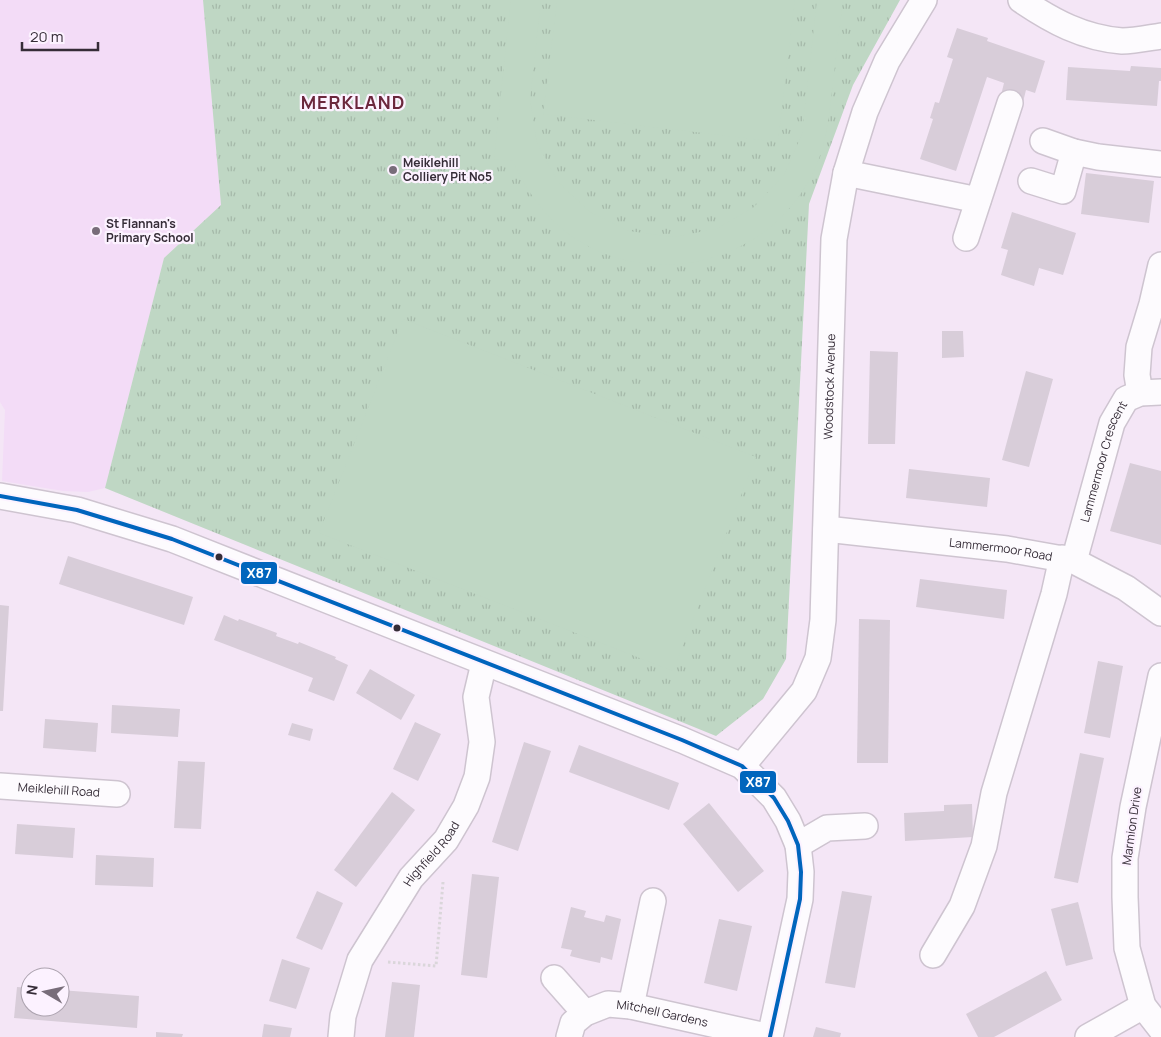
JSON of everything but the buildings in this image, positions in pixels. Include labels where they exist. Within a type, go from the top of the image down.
[{"type":"street","name":"Woodstock Avenue","points":[[742,766],[804,691],[818,658],[823,620],[834,239],[846,173],[865,112],[887,61],[924,0]]},
{"type":"street","points":[[1021,0],[1066,27],[1092,37],[1124,41],[1161,36]]},
{"type":"street","points":[[966,238],[1010,103]]},
{"type":"street","points":[[1043,141],[1074,152],[1161,164]]},
{"type":"street","points":[[1031,181],[1064,191],[1074,152]]},
{"type":"street","points":[[846,173],[978,200]]},
{"type":"street","points":[[1150,392],[1137,375],[1139,346],[1152,304],[1161,265]]},
{"type":"street","name":"Lammermoor Crescent","points":[[933,955],[962,906],[984,846],[994,793],[1054,594],[1068,560],[1112,424],[1126,399],[1150,392]]},
{"type":"street","points":[[0,496],[77,510],[172,539],[682,740],[742,766],[774,798],[788,821],[798,845],[801,872],[800,899],[770,1037]]},
{"type":"street","name":"Lammermoor Road","points":[[826,530],[1007,549],[1068,560],[1126,588],[1161,613]]},
{"type":"street","name":"Highfield Road","points":[[341,1037],[343,1016],[360,960],[411,878],[446,840],[466,806],[477,777],[482,742],[476,697],[484,663]]},
{"type":"street","name":"Marmion Drive","points":[[1161,676],[1133,806],[1126,858],[1127,948],[1142,1006],[1161,1029]]},
{"type":"street","name":"Meiklehill Road","points":[[0,786],[117,794]]},
{"type":"street","points":[[798,845],[827,828],[865,826]]},
{"type":"street","points":[[631,1006],[653,901]]},
{"type":"street","points":[[554,978],[585,1013],[573,1023],[569,1037]]},
{"type":"street","name":"Mitchell Gardens","points":[[585,1013],[608,1004],[631,1006],[770,1037]]},
{"type":"street","points":[[1088,1037],[1142,1006]]},
{"type":"path","points":[[360,960],[436,966],[443,879]]},
{"type":"shaded area","name":"St Flannan's Primary School","points":[[0,0],[203,0],[221,205],[164,258],[105,488],[88,492],[63,491],[2,481],[5,410],[0,402]]},
{"type":"green space","points":[[203,0],[900,0],[853,85],[809,204],[786,659],[763,699],[716,736],[105,488],[164,258],[221,205]]},
{"type":"green space","points":[[511,0],[541,0],[530,100],[537,143],[558,182],[590,212],[629,231],[673,237],[716,229],[754,207],[784,175],[802,134],[817,0],[843,0],[826,135],[819,160],[807,184],[786,212],[761,234],[731,251],[699,261],[666,265],[633,262],[600,252],[570,235],[552,220],[537,202],[513,161],[494,159]]},
{"type":"green space","points":[[557,0],[795,0],[778,142],[543,114]]},
{"type":"green space","points":[[403,319],[756,457],[673,671],[319,533]]},
{"type":"transit line","name":"X87","points":[[0,496],[77,510],[172,539],[682,740],[742,766],[774,798],[788,821],[798,845],[801,872],[800,899],[770,1037]]},
{"type":"place","name":"Meiklehill Colliery Pit No5","points":[[393,170]]},
{"type":"place","name":"St Flannan's Primary School","points":[[96,231]]},
{"type":"district","name":"MERKLAND","points":[[353,103]]}]
